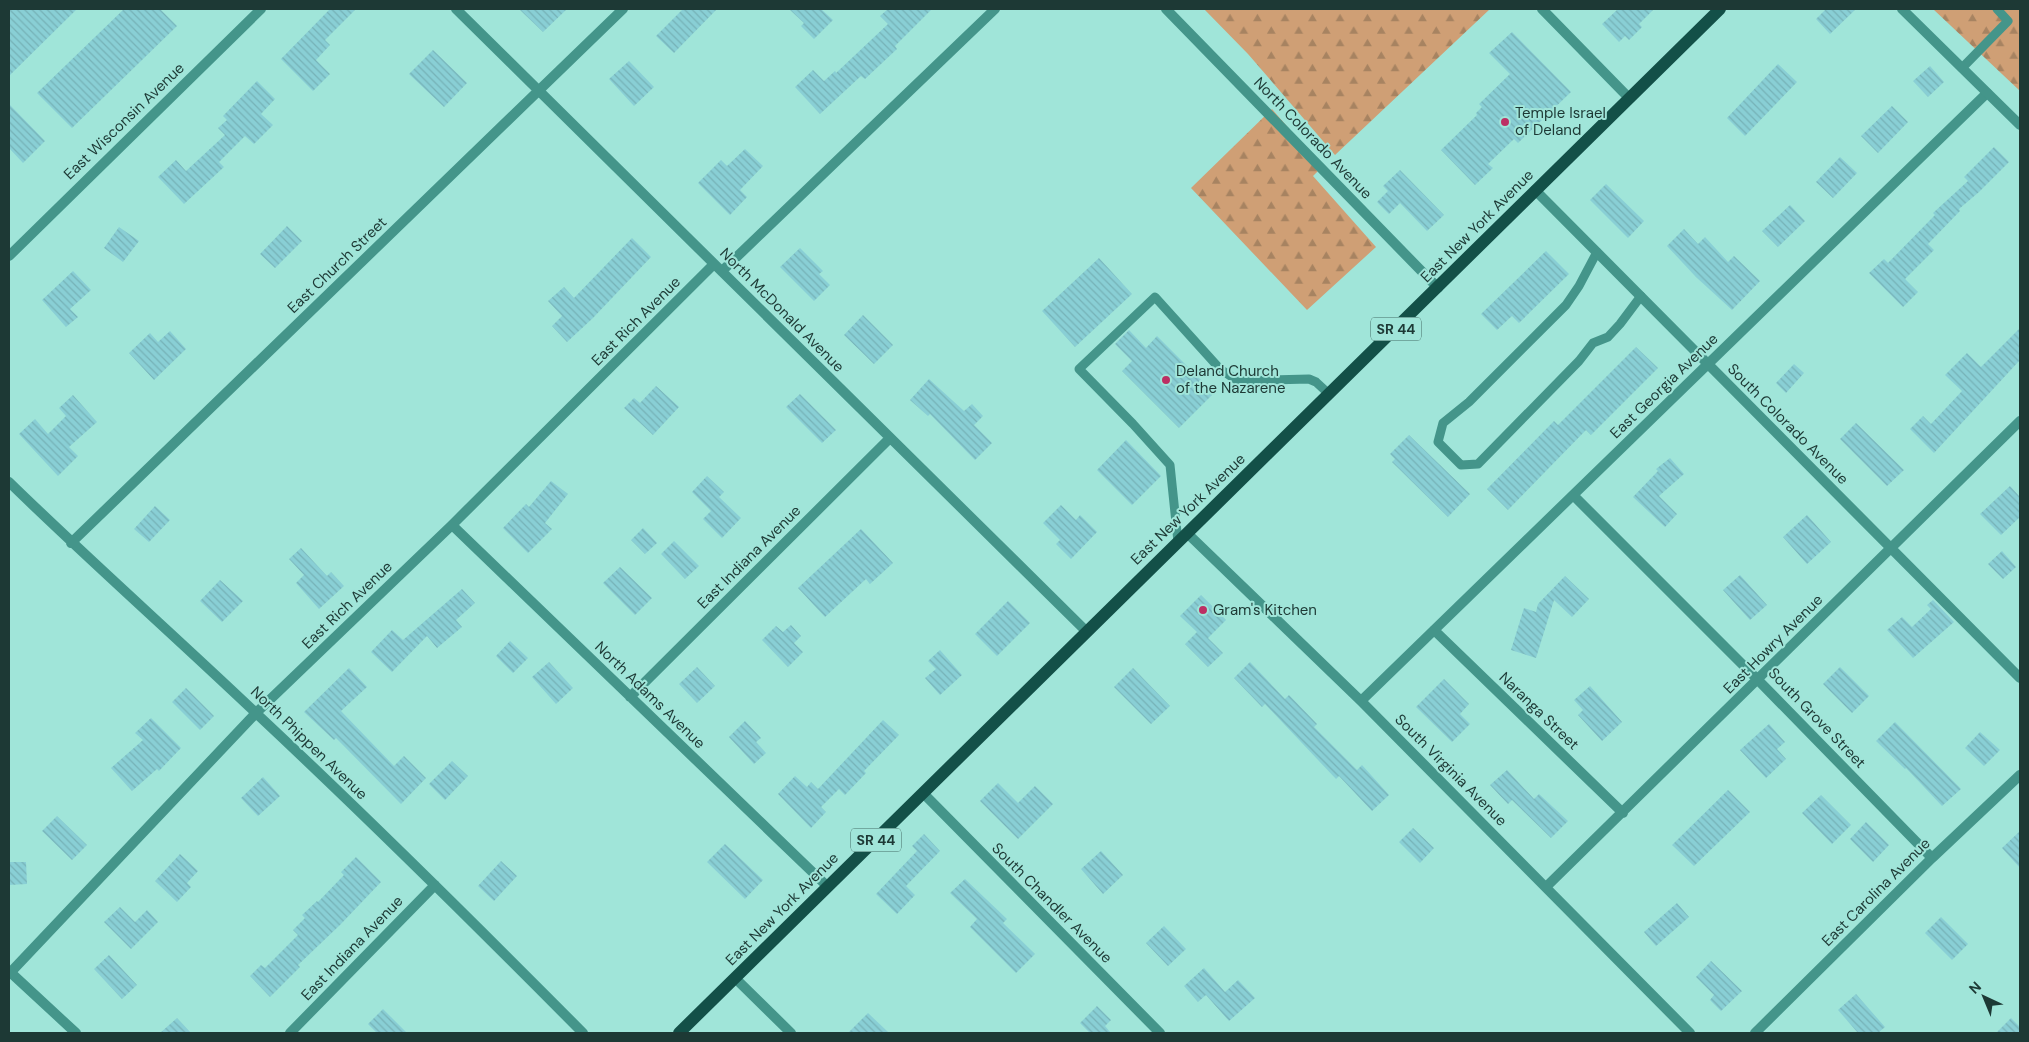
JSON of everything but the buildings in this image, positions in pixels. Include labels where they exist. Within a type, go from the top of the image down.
[{"type":"main road","name":"East New York Avenue","points":[[679,1033],[1720,9]]},
{"type":"street","name":"East Wisconsin Avenue","points":[[9,256],[261,9]]},
{"type":"street","name":"North McDonald Avenue","points":[[456,9],[1087,632]]},
{"type":"street","name":"East Church Street","points":[[71,542],[623,9]]},
{"type":"street","points":[[722,272],[995,9]]},
{"type":"street","name":"North Colorado Avenue","points":[[1166,9],[1438,288]]},
{"type":"street","points":[[1542,9],[1629,98]]},
{"type":"street","points":[[1902,9],[2020,125]]},
{"type":"street","name":"East Georgia Avenue","points":[[1361,701],[1987,93]]},
{"type":"street","name":"South Colorado Avenue","points":[[1535,190],[2020,678]]},
{"type":"street","name":"East Rich Avenue","points":[[9,972],[256,713],[452,525],[714,264]]},
{"type":"street","name":"East Howry Avenue","points":[[1546,887],[2020,420]]},
{"type":"street","name":"East Indiana Avenue","points":[[630,697],[890,438]]},
{"type":"street","name":"North Phippen Avenue","points":[[9,482],[256,713],[435,885],[583,1033]]},
{"type":"street","name":"South Grove Street","points":[[1573,495],[1932,858]]},
{"type":"street","name":"North Adams Avenue","points":[[452,525],[828,887]]},
{"type":"street","name":"South Virginia Avenue","points":[[1182,538],[1361,701],[1690,1033]]},
{"type":"street","name":"Naranga Street","points":[[1434,630],[1623,813]]},
{"type":"street","name":"East Carolina Avenue","points":[[1755,1033],[1932,858],[2020,775]]},
{"type":"street","name":"South Chandler Avenue","points":[[923,793],[1160,1033]]},
{"type":"street","name":"East Indiana Avenue","points":[[290,1033],[435,885]]},
{"type":"street","points":[[9,972],[76,1033]]},
{"type":"street","points":[[735,978],[791,1033]]},
{"type":"lane","points":[[1962,68],[2008,21],[1996,9]]},
{"type":"lane","points":[[1597,252],[1579,286],[1566,305],[1469,402],[1443,423],[1438,442],[1461,465],[1478,464],[1579,361],[1593,343],[1608,337],[1641,296]]},
{"type":"lane","points":[[1182,538],[1170,466],[1133,424],[1079,369],[1155,297],[1220,369],[1238,381],[1309,379],[1316,382],[1329,394]]},
{"type":"green space","points":[[1204,9],[1490,9],[1335,155],[1248,54]]},
{"type":"green space","points":[[1933,9],[2020,9],[2020,91]]},
{"type":"green space","points":[[1272,109],[1322,167],[1313,176],[1376,247],[1307,310],[1191,188]]},
{"type":"place","name":"Temple Israel of Deland","points":[[1505,122]]},
{"type":"place","name":"Deland Church of the Nazarene","points":[[1166,380]]},
{"type":"place","name":"Gram's Kitchen","points":[[1203,610]]}]
